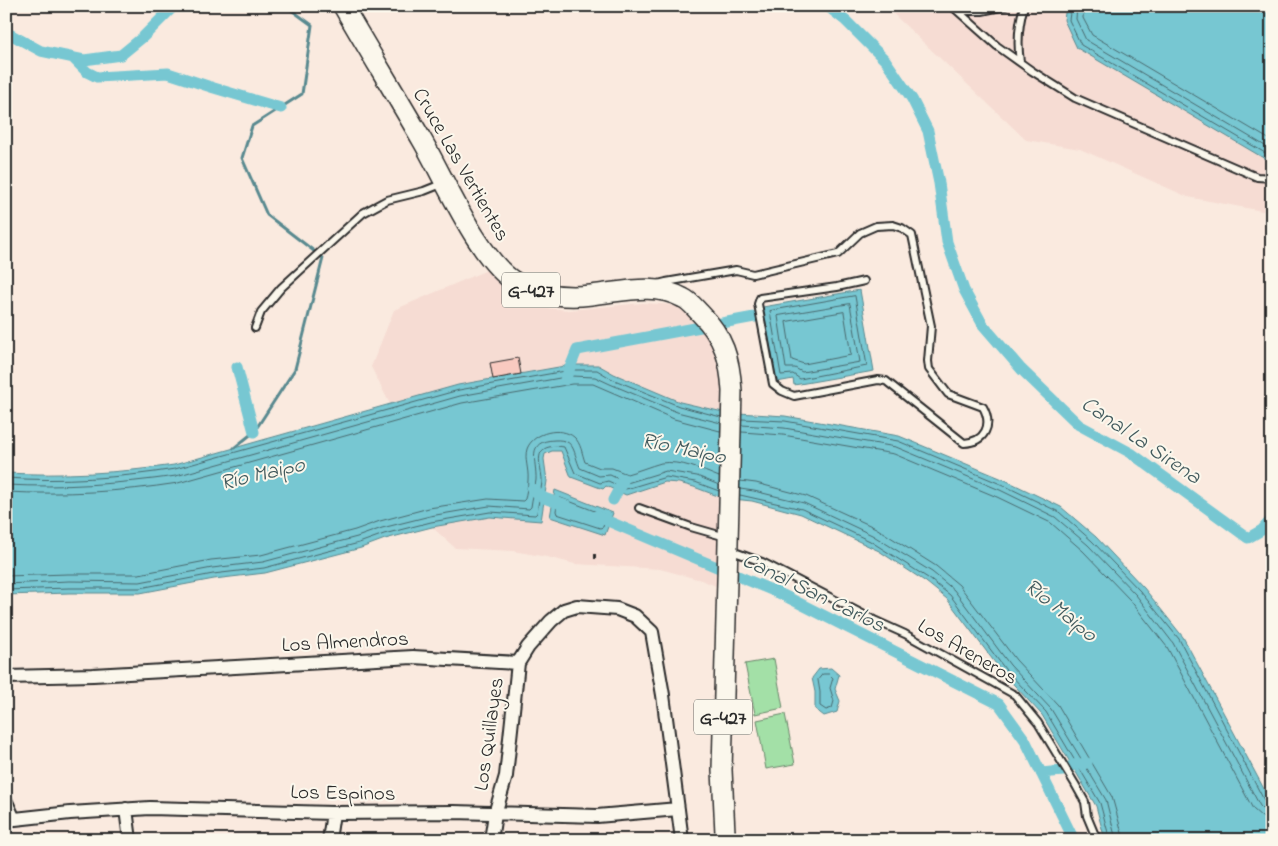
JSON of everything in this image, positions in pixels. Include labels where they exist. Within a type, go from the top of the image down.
[{"type":"main road","name":"Cruce Las Vertientes","points":[[343,6],[446,183],[474,235],[488,256],[505,275],[531,290],[554,296],[589,296],[647,288],[662,290],[684,298],[707,320],[720,337],[729,366],[732,404],[722,770],[727,840]]},
{"type":"street","points":[[518,663],[528,647],[551,621],[564,610],[577,606],[616,609],[635,616],[652,632],[682,840]]},
{"type":"street","name":"Los Almendros","points":[[6,677],[93,675],[413,657],[518,663]]},
{"type":"street","name":"Los Quillayes","points":[[491,840],[495,814],[506,776],[518,663]]},
{"type":"street","points":[[6,802],[10,820]]},
{"type":"street","name":"Los Espinos","points":[[10,820],[126,809],[159,808],[333,813],[454,812],[597,816],[678,809]]},
{"type":"street","points":[[126,809],[130,840]]},
{"type":"street","points":[[329,840],[333,813]]},
{"type":"lane","points":[[952,6],[997,46],[1075,98],[1257,177],[1272,178]]},
{"type":"lane","points":[[958,11],[982,11],[1006,6]]},
{"type":"lane","points":[[1020,62],[1017,45],[1018,27],[1024,6]]},
{"type":"lane","points":[[255,328],[262,312],[281,288],[363,213],[386,200],[424,191],[446,183]]},
{"type":"lane","points":[[647,288],[666,282],[736,270],[754,274],[838,254],[860,233],[876,226],[893,225],[902,228],[912,235],[930,326],[929,370],[948,394],[983,407],[988,422],[985,432],[979,439],[972,443],[964,443],[886,381],[878,380],[794,396],[782,391],[773,384],[758,304],[760,298],[864,282]]},
{"type":"lane","name":"Los Areneros","points":[[640,508],[691,527],[762,562],[905,634],[1015,695],[1038,723],[1076,784],[1085,802],[1087,816],[1097,840]]},
{"type":"path","points":[[595,551],[595,559]]},
{"type":"shaded area","points":[[885,6],[1272,6],[1272,211],[1262,211],[1188,197],[1080,149],[1026,140]]},
{"type":"shaded area","points":[[487,270],[536,307],[569,310],[643,303],[677,305],[700,320],[724,362],[721,588],[701,580],[660,569],[575,564],[513,551],[455,548],[432,527],[390,404],[371,367],[394,310]]},
{"type":"green space","points":[[774,659],[783,708],[755,714],[745,664]]},
{"type":"green space","points":[[785,714],[795,764],[766,769],[757,720]]},
{"type":"water","points":[[1066,6],[1272,6],[1272,163],[1077,48],[1064,20]]},
{"type":"water","points":[[860,290],[874,371],[794,385],[793,379],[777,382],[763,307]]},
{"type":"water","name":"Río Maipo","points":[[570,365],[598,365],[614,374],[680,402],[723,412],[785,416],[899,436],[1005,480],[1061,507],[1096,537],[1144,588],[1183,637],[1272,804],[1272,840],[1105,840],[1096,806],[1042,715],[1002,672],[947,599],[926,582],[879,551],[801,514],[752,501],[723,498],[679,483],[665,482],[626,495],[606,486],[603,489],[571,477],[561,451],[552,451],[545,454],[547,481],[541,521],[490,517],[432,527],[265,573],[214,579],[140,593],[6,595],[6,473],[90,473],[174,465],[458,385]]},
{"type":"water","points":[[555,490],[613,513],[605,535],[550,517]]},
{"type":"water","points":[[831,668],[839,675],[835,689],[840,701],[837,712],[824,716],[815,709],[815,692],[812,678],[819,669]]},
{"type":"building","points":[[518,358],[521,374],[493,379],[490,363]]},
{"type":"waterway","name":"Canal La Sirena","points":[[6,32],[41,51],[84,60],[121,55],[143,37],[174,6]]},
{"type":"waterway","points":[[234,448],[254,432],[295,369],[323,258],[267,215],[242,158],[252,126],[302,94],[312,25],[286,6]]},
{"type":"waterway","name":"Canal La Sirena","points":[[827,6],[846,21],[886,61],[912,99],[928,131],[939,183],[947,242],[964,290],[983,325],[1021,369],[1079,425],[1131,453],[1248,538],[1262,530],[1272,519]]},
{"type":"waterway","points":[[73,58],[87,72],[97,77],[168,73],[281,108]]},
{"type":"waterway","points":[[565,380],[577,350],[765,315]]},
{"type":"waterway","points":[[237,367],[254,432]]},
{"type":"waterway","points":[[613,500],[624,479]]},
{"type":"waterway","name":"Canal San Carlos","points":[[532,489],[544,498],[567,506]]},
{"type":"waterway","name":"Canal San Carlos","points":[[596,516],[783,595],[999,704],[1025,740],[1074,840]]},
{"type":"waterway","points":[[1041,773],[1063,771],[1073,765],[1087,763]]}]
